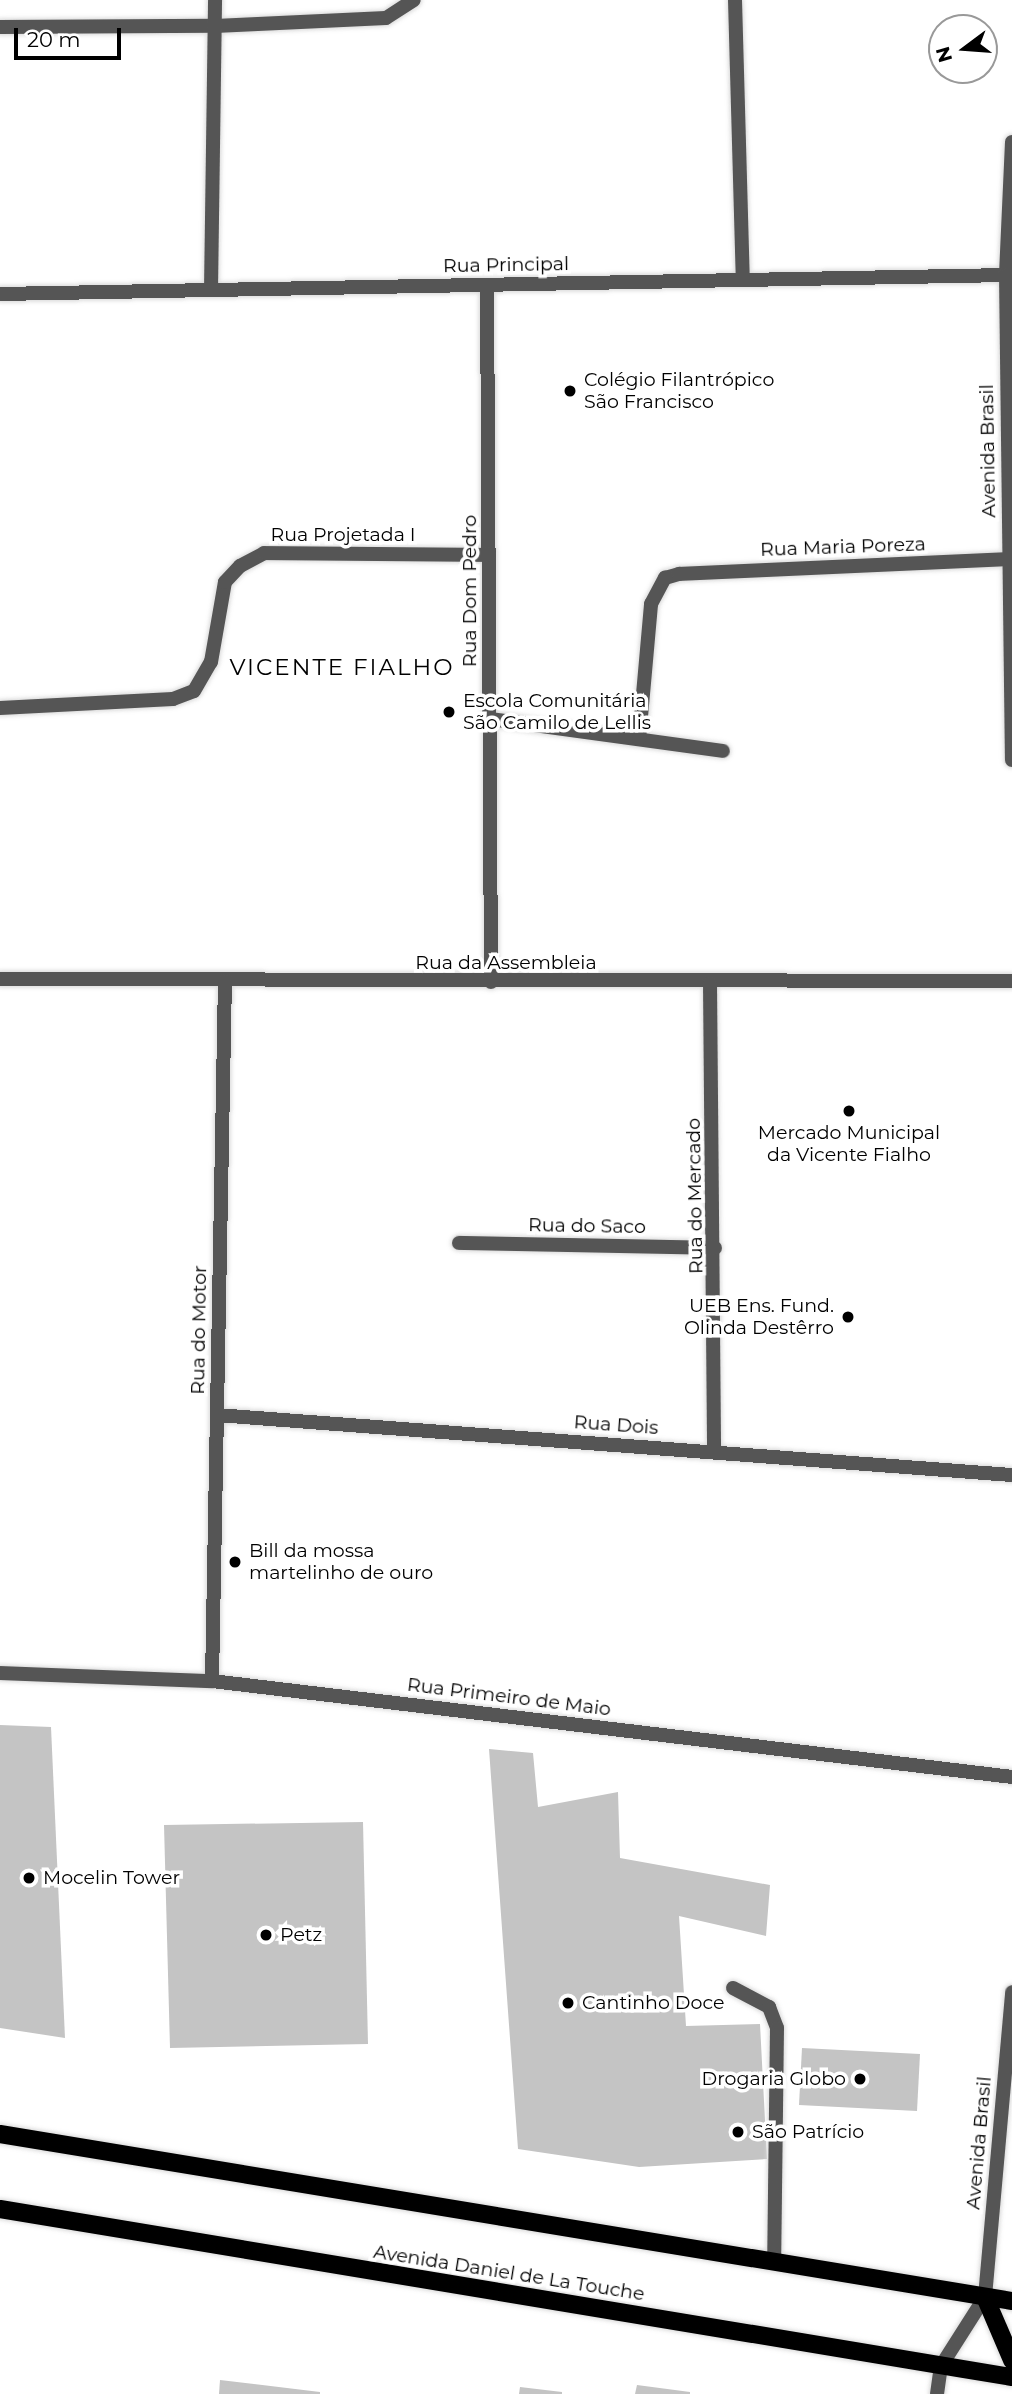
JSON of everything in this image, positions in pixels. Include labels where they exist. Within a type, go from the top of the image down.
[{"type":"main road","points":[[0,2134],[1012,2301]]},
{"type":"main road","name":"Avenida Daniel de La Touche","points":[[0,2209],[1012,2377]]},
{"type":"main road","points":[[985,2297],[1012,2360]]},
{"type":"street","points":[[211,290],[215,0]]},
{"type":"street","points":[[0,27],[215,26],[386,18],[414,0]]},
{"type":"street","points":[[735,0],[743,281]]},
{"type":"street","name":"Avenida Brasil","points":[[1012,142],[1009,275],[1012,760]]},
{"type":"street","name":"Rua Principal","points":[[0,294],[1009,275]]},
{"type":"street","name":"Rua Dom Pedro","points":[[487,285],[491,982]]},
{"type":"street","name":"Rua Projetada I","points":[[0,708],[173,699],[194,691],[211,662],[225,582],[240,566],[264,553],[489,555]]},
{"type":"street","name":"Rua Maria Poreza","points":[[639,739],[651,604],[665,578],[679,574],[1009,559]]},
{"type":"street","points":[[490,719],[723,751]]},
{"type":"street","name":"Rua da Assembleia","points":[[0,979],[710,983],[1012,981]]},
{"type":"street","name":"Rua do Motor","points":[[212,1681],[225,981]]},
{"type":"street","name":"Rua do Mercado","points":[[710,983],[715,1248],[714,1451]]},
{"type":"street","name":"Rua do Saco","points":[[459,1243],[715,1248]]},
{"type":"street","name":"Rua Dois","points":[[217,1415],[1012,1475]]},
{"type":"street","name":"Rua Primeiro de Maio","points":[[0,1673],[212,1681],[1012,1777]]},
{"type":"street","points":[[733,1988],[769,2007],[777,2028],[774,2262]]},
{"type":"street","name":"Avenida Brasil","points":[[985,2297],[1012,1992]]},
{"type":"street","points":[[937,2394],[941,2366],[985,2297]]},
{"type":"building","name":"Mocelin Tower","points":[[0,1725],[51,1727],[65,2038],[0,2028]]},
{"type":"building","points":[[489,1749],[533,1753],[538,1807],[618,1792],[620,1858],[770,1885],[766,1936],[679,1916],[686,2026],[760,2024],[767,2159],[639,2167],[518,2149]]},
{"type":"building","name":"Petz","points":[[363,1822],[368,2044],[170,2048],[164,1825]]},
{"type":"building","name":"Drogaria Globo","points":[[802,2048],[920,2054],[917,2111],[799,2105]]},
{"type":"building","points":[[220,2380],[320,2392],[320,2394],[219,2394]]},
{"type":"building","points":[[637,2385],[690,2392],[690,2394],[635,2394]]},
{"type":"building","points":[[520,2387],[562,2392],[562,2394],[519,2394]]},
{"type":"place","name":"Colégio Filantrópico São Francisco","points":[[570,391]]},
{"type":"place","name":"Escola Comunitária São Camilo de Lellis","points":[[449,712]]},
{"type":"place","name":"Mercado Municipal da Vicente Fialho","points":[[849,1111]]},
{"type":"place","name":"UEB Ens. Fund. Olinda Destêrro","points":[[848,1317]]},
{"type":"place","name":"Bill da mossa martelinho de ouro","points":[[235,1562]]},
{"type":"place","name":"Mocelin Tower","points":[[29,1878]]},
{"type":"place","name":"Petz","points":[[266,1935]]},
{"type":"place","name":"Cantinho Doce","points":[[568,2003]]},
{"type":"place","name":"Drogaria Globo","points":[[860,2079]]},
{"type":"place","name":"São Patrício","points":[[738,2132]]},
{"type":"district","name":"VICENTE FIALHO","points":[[342,667]]}]
